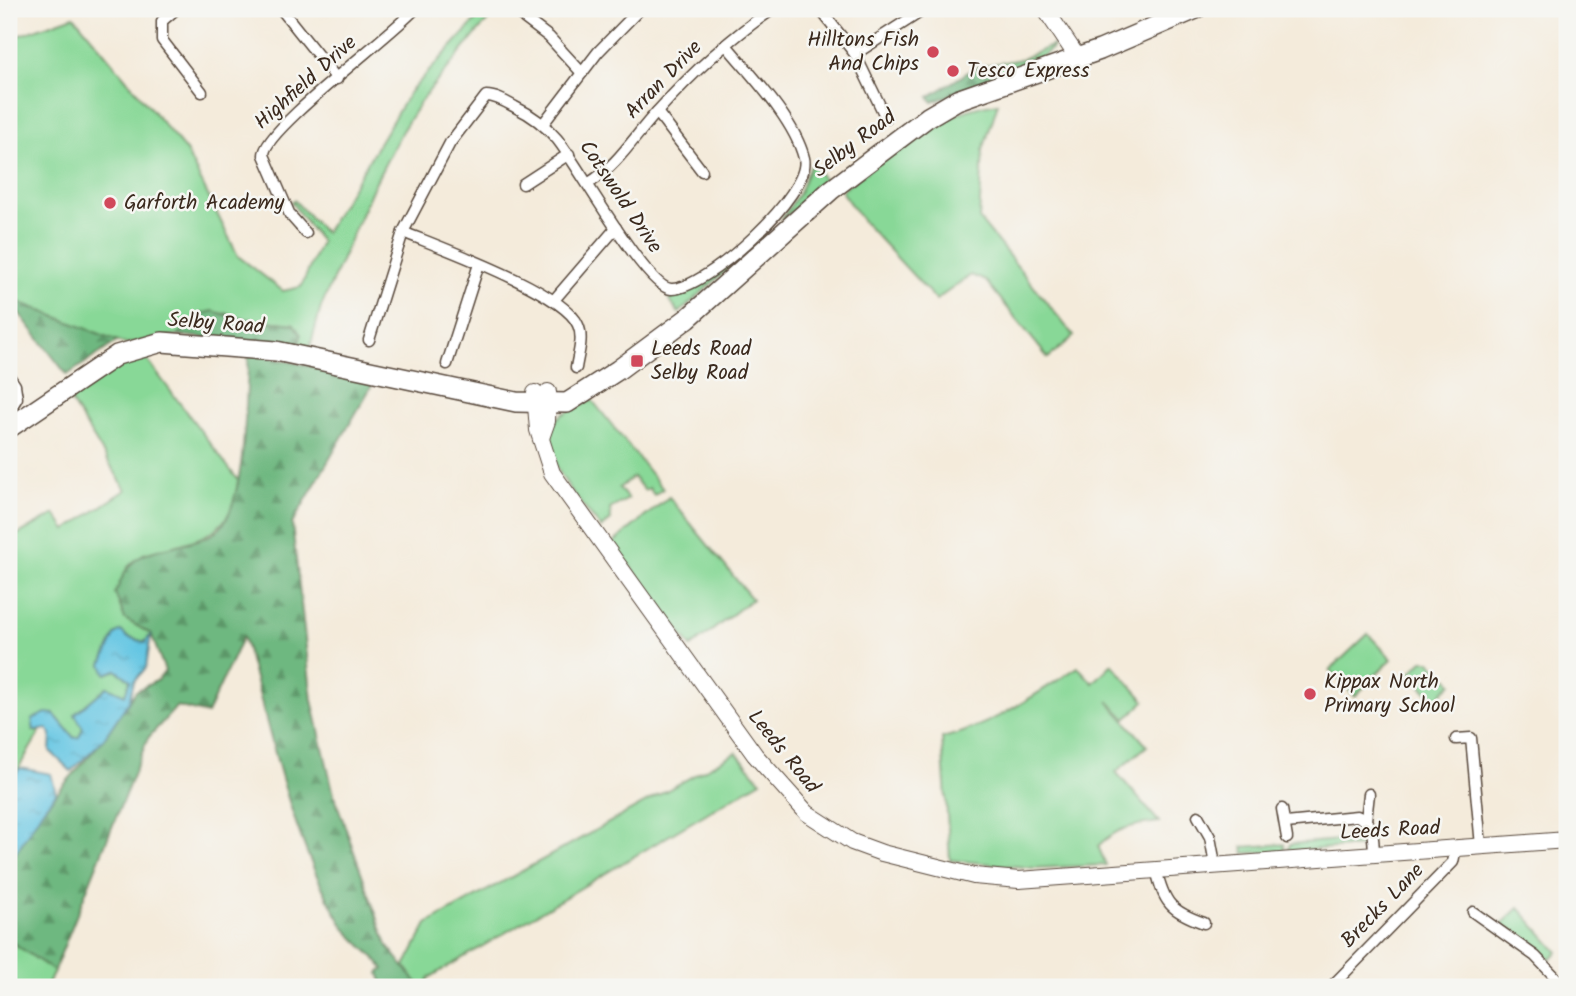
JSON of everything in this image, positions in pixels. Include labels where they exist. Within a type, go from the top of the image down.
[{"type":"highway","name":"Selby Road","points":[[9,428],[106,362],[141,346],[164,342],[276,351],[436,386],[508,398],[519,393],[541,398],[573,400],[688,318],[823,197],[928,117],[977,92],[1078,58],[1196,9]]},
{"type":"main road","points":[[1045,9],[1078,58]]},
{"type":"main road","name":"Leeds Road","points":[[541,398],[546,425],[541,438],[544,457],[555,478],[755,755],[795,802],[819,822],[866,848],[974,876],[1019,880],[1567,840]]},
{"type":"street","points":[[176,9],[162,21],[162,40],[202,92]]},
{"type":"street","points":[[281,9],[337,79]]},
{"type":"street","name":"Highfield Drive","points":[[306,233],[290,215],[265,159],[264,146],[283,125],[388,36],[415,9]]},
{"type":"street","name":"Arran Drive","points":[[589,183],[616,161],[657,112],[726,45],[773,9]]},
{"type":"street","points":[[820,9],[855,54],[886,118]]},
{"type":"street","points":[[855,54],[925,9]]},
{"type":"street","points":[[543,124],[636,10]]},
{"type":"street","points":[[524,18],[549,37],[582,73]]},
{"type":"street","name":"Cotswold Drive","points":[[369,340],[403,232],[450,143],[482,98],[494,97],[543,124],[569,154],[616,228],[651,275],[666,288],[675,289],[716,267],[744,246],[774,218],[796,189],[805,164],[800,148],[773,104],[726,45]]},
{"type":"street","points":[[657,112],[702,171]]},
{"type":"street","points":[[523,184],[569,154]]},
{"type":"street","points":[[554,300],[616,228]]},
{"type":"street","points":[[403,232],[480,264],[554,300],[571,313],[578,324],[581,337],[576,368]]},
{"type":"street","points":[[447,364],[480,264]]},
{"type":"street","points":[[9,376],[15,384],[17,398],[9,411]]},
{"type":"street","points":[[1456,739],[1471,738],[1482,846]]},
{"type":"street","points":[[1366,821],[1369,794]]},
{"type":"street","points":[[1282,809],[1287,838]]},
{"type":"street","points":[[1198,816],[1210,838],[1215,864]]},
{"type":"street","points":[[1286,823],[1357,816],[1366,821],[1372,829],[1374,852]]},
{"type":"street","name":"Brecks Lane","points":[[1337,985],[1453,862],[1456,848]]},
{"type":"street","points":[[1156,869],[1163,895],[1171,906],[1182,915],[1204,923]]},
{"type":"street","points":[[1473,912],[1535,956],[1565,987]]},
{"type":"green space","name":"Garforth Academy","points":[[486,9],[497,9],[423,98],[402,131],[374,185],[321,307],[309,351],[299,348],[294,324],[236,318],[226,313],[178,335],[125,344],[14,302],[9,306],[9,39],[74,16],[186,151],[238,256],[283,291],[301,287],[321,242],[291,202],[294,200],[325,233],[409,93]]},
{"type":"green space","points":[[1053,45],[1037,59],[1001,75],[987,75],[976,67],[1022,59]]},
{"type":"green space","points":[[976,67],[980,73],[994,77],[933,102],[929,97]]},
{"type":"green space","points":[[998,103],[983,150],[979,219],[1074,336],[1048,358],[986,281],[971,275],[936,300],[862,220],[842,190],[896,149],[935,124],[976,107]]},
{"type":"green space","points":[[810,166],[817,168],[826,184],[781,220],[799,193]]},
{"type":"green space","points":[[741,257],[679,313],[669,300],[672,294]]},
{"type":"green space","points":[[16,301],[118,341],[67,375],[16,309]]},
{"type":"green space","points":[[213,311],[236,318],[294,324],[301,335],[299,348],[178,335],[202,314]]},
{"type":"green space","points":[[141,352],[238,480],[235,500],[219,527],[207,535],[143,554],[125,619],[151,634],[145,642],[127,637],[121,631],[115,635],[102,664],[106,674],[116,670],[130,680],[125,695],[107,687],[75,714],[83,728],[80,737],[74,738],[54,714],[34,731],[40,732],[9,784],[9,539],[55,514],[66,530],[126,490],[70,400],[18,432],[93,377]]},
{"type":"green space","points":[[249,353],[375,380],[292,524],[312,700],[334,795],[387,945],[420,987],[384,987],[379,973],[384,969],[345,928],[323,888],[294,818],[243,636],[207,714],[177,706],[148,738],[54,971],[9,940],[9,864],[43,809],[102,741],[136,691],[158,680],[165,671],[151,634],[125,619],[115,593],[123,575],[140,557],[203,538],[222,526],[230,511],[240,468]]},
{"type":"green space","points":[[592,400],[663,489],[654,495],[649,488],[645,491],[633,477],[619,488],[628,499],[610,509],[611,520],[601,528],[561,475],[549,444],[550,430],[558,418]]},
{"type":"green space","points":[[669,497],[752,599],[691,647],[613,543]]},
{"type":"green space","points":[[1368,634],[1392,659],[1355,696],[1330,670]]},
{"type":"green space","points":[[1423,661],[1430,661],[1452,683],[1435,700],[1409,674]]},
{"type":"green space","points":[[1112,664],[1145,701],[1126,719],[1108,701],[1147,746],[1116,772],[1159,822],[1126,828],[1105,840],[1098,846],[1106,865],[1035,868],[950,860],[942,738],[996,718],[1078,667],[1093,683]]},
{"type":"green space","points":[[736,752],[761,781],[429,978],[425,987],[420,987],[405,966],[427,924]]},
{"type":"green space","points":[[1367,838],[1363,846],[1288,851],[1290,844]]},
{"type":"green space","points":[[1284,844],[1285,851],[1244,853],[1243,847]]},
{"type":"green space","points":[[1519,908],[1558,952],[1550,959],[1525,937],[1501,925]]},
{"type":"green space","points":[[9,940],[54,971],[47,987],[9,987]]},
{"type":"water","points":[[121,631],[127,637],[145,642],[151,634],[146,668],[134,681],[129,701],[102,741],[71,771],[50,751],[51,734],[47,729],[34,731],[32,719],[46,713],[54,714],[74,738],[79,737],[83,728],[75,714],[107,687],[125,695],[130,680],[116,670],[106,674],[102,664],[115,635]]},
{"type":"water","points":[[20,768],[51,774],[56,793],[9,864],[9,784]]},
{"type":"place","name":"Hilltons Fish And Chips","points":[[933,52]]},
{"type":"place","name":"Tesco Express","points":[[953,71]]},
{"type":"place","name":"Garforth Academy","points":[[110,203]]},
{"type":"place","name":"Leeds Road Selby Road","points":[[637,361]]},
{"type":"place","name":"Kippax North Primary School","points":[[1310,694]]}]
